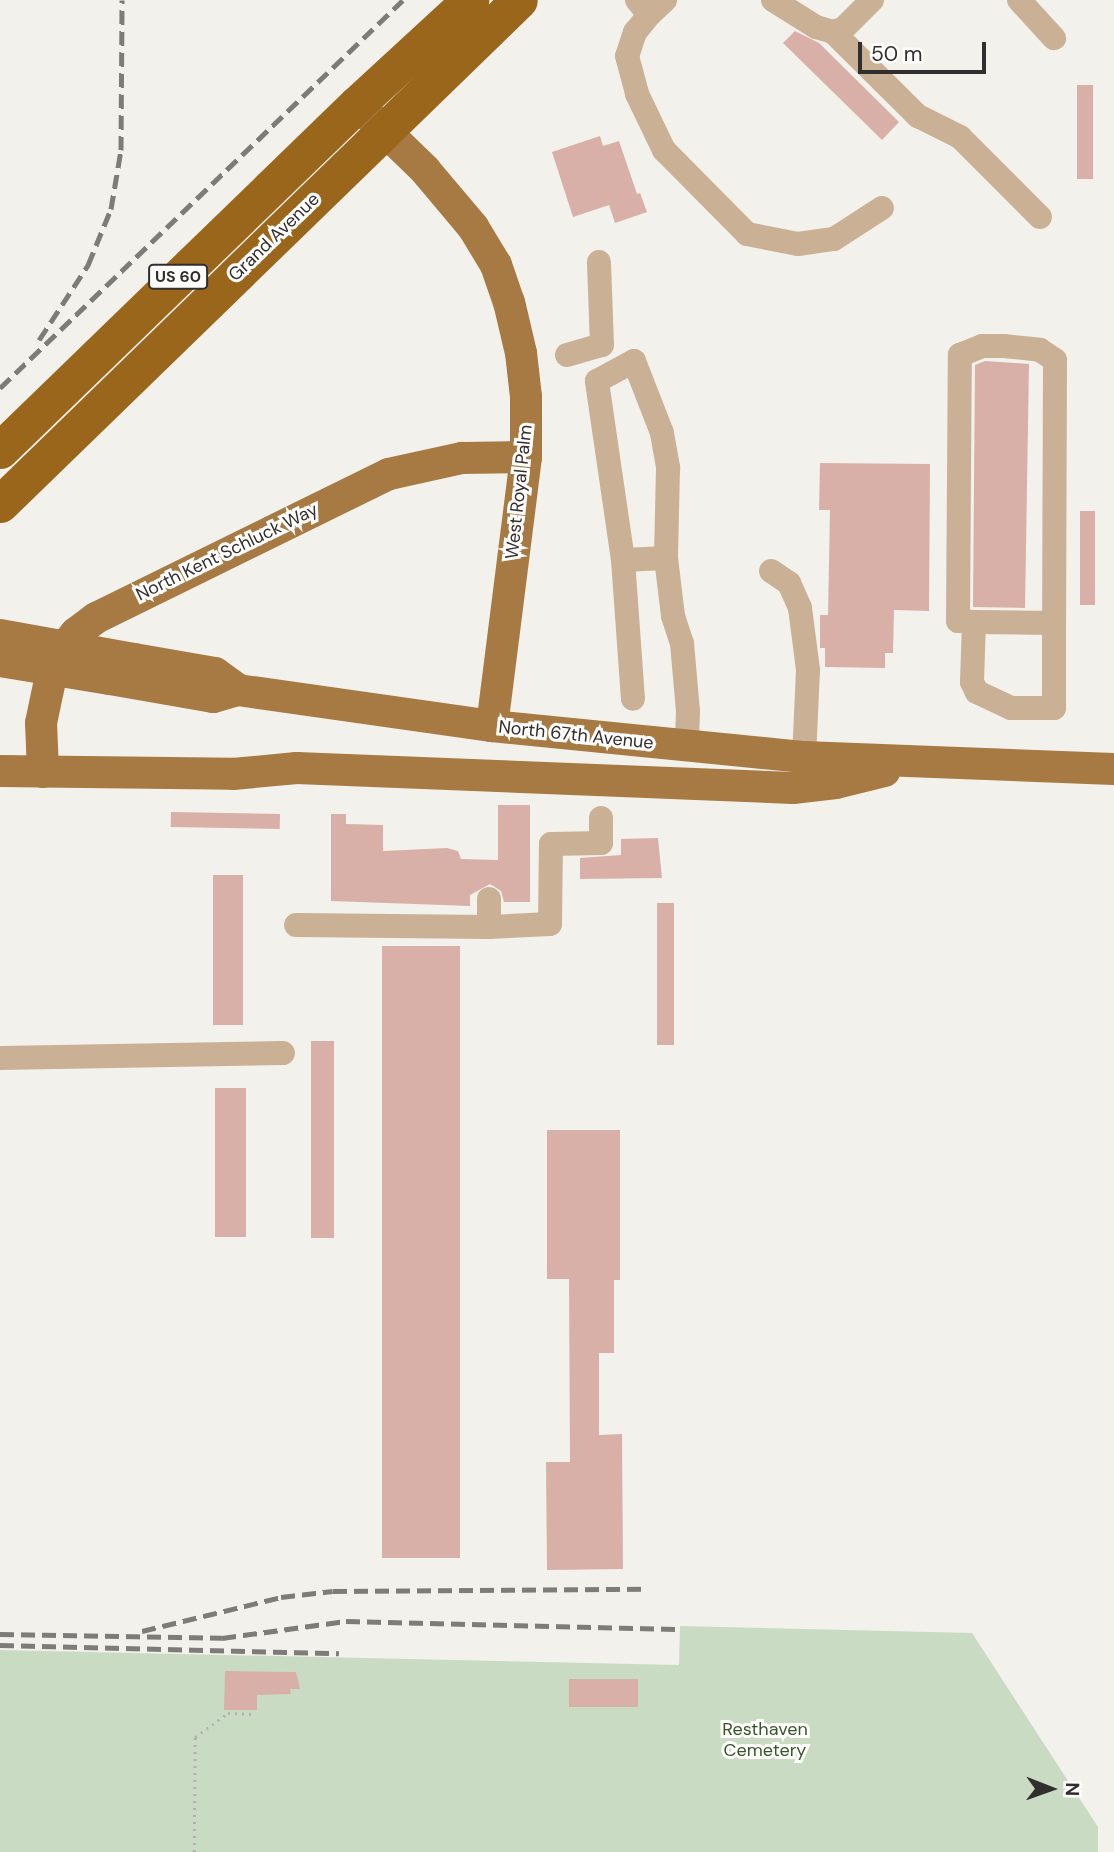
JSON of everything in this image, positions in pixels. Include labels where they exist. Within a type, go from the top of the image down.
[{"type":"highway","name":"US 60","points":[[0,450],[357,104],[470,0]]},
{"type":"highway","name":"Grand Avenue","points":[[0,504],[519,0]]},
{"type":"main road","name":"West Royal Palm","points":[[357,104],[454,202],[496,265],[509,302],[521,353],[526,397],[526,457],[492,726]]},
{"type":"main road","name":"North Kent Schluck Way","points":[[43,772],[41,723],[52,671],[61,652],[76,633],[96,618],[389,474],[462,458],[526,457]]},
{"type":"main road","name":"North 67th Avenue","points":[[0,635],[215,673],[238,690]]},
{"type":"main road","name":"North 67th Avenue","points":[[0,661],[213,696],[238,690],[492,726],[687,746],[804,757],[1114,769]]},
{"type":"main road","name":"North 67th Avenue","points":[[0,771],[233,774],[297,768],[793,788],[836,783],[916,763]]},
{"type":"lane","points":[[774,0],[816,27],[834,32],[918,116],[960,137],[1041,217]]},
{"type":"lane","points":[[834,32],[843,29],[872,0]]},
{"type":"lane","points":[[1019,0],[1054,38]]},
{"type":"lane","points":[[650,5],[635,32],[627,56],[637,94],[664,150],[747,234],[798,244],[834,239],[882,208]]},
{"type":"lane","points":[[567,355],[602,345],[599,262]]},
{"type":"lane","points":[[974,622],[972,682],[977,692],[1011,708],[1054,708],[1055,360],[1040,350],[1004,346],[982,346],[960,355],[958,621],[1054,623]]},
{"type":"lane","points":[[633,699],[623,560],[597,381],[634,361],[662,433],[668,468],[666,558],[673,617],[682,643],[688,711],[687,746]]},
{"type":"lane","points":[[623,560],[666,558]]},
{"type":"lane","points":[[771,571],[789,583],[800,608],[808,670],[804,757]]},
{"type":"lane","points":[[296,925],[489,927],[550,924],[551,844],[601,843],[600,818]]},
{"type":"lane","points":[[489,899],[489,927]]},
{"type":"lane","points":[[0,1058],[283,1053]]},
{"type":"path","points":[[194,1852],[195,1737],[228,1713],[254,1714]]},
{"type":"green space","name":"Resthaven Cemetery","points":[[680,1626],[972,1633],[1098,1827],[1098,1852],[0,1852],[0,1650],[679,1665]]},
{"type":"building","points":[[795,31],[819,43],[899,122],[882,140],[783,43]]},
{"type":"building","points":[[1077,85],[1093,85],[1093,179],[1077,179]]},
{"type":"building","points":[[600,136],[603,146],[619,141],[637,194],[640,193],[647,212],[615,223],[609,205],[573,217],[552,152]]},
{"type":"building","points":[[985,361],[1029,364],[1025,608],[973,607],[975,365]]},
{"type":"building","points":[[820,463],[930,464],[929,611],[894,610],[893,653],[885,653],[885,668],[825,667],[825,648],[820,648],[820,615],[828,615],[830,510],[819,510]]},
{"type":"building","points":[[1080,511],[1095,511],[1095,605],[1080,605]]},
{"type":"building","points":[[498,805],[530,805],[530,902],[504,902],[501,891],[490,884],[470,895],[470,906],[331,901],[331,814],[346,814],[346,824],[383,825],[383,851],[447,848],[458,851],[461,859],[498,860]]},
{"type":"building","points":[[171,812],[280,814],[280,829],[171,827]]},
{"type":"building","points":[[658,838],[662,878],[580,879],[580,858],[621,855],[621,839]]},
{"type":"building","points":[[213,875],[243,875],[243,1025],[213,1025]]},
{"type":"building","points":[[657,903],[674,903],[674,1045],[657,1045]]},
{"type":"building","points":[[382,946],[460,946],[460,1558],[382,1558]]},
{"type":"building","points":[[311,1041],[334,1041],[334,1238],[311,1238]]},
{"type":"building","points":[[215,1088],[246,1088],[246,1237],[215,1237]]},
{"type":"building","points":[[547,1130],[620,1130],[620,1280],[614,1280],[614,1353],[599,1353],[599,1435],[622,1434],[623,1569],[547,1570],[546,1462],[570,1462],[569,1279],[547,1279]]},
{"type":"building","points":[[225,1671],[296,1672],[300,1689],[290,1689],[291,1694],[257,1695],[257,1710],[224,1710]]},
{"type":"building","points":[[569,1679],[638,1679],[638,1707],[569,1707]]},
{"type":"railway","points":[[39,340],[88,265],[111,209],[121,150],[122,0]]},
{"type":"railway","points":[[0,388],[403,0]]},
{"type":"railway","points":[[142,1631],[281,1597],[333,1591],[646,1589]]},
{"type":"railway","points":[[0,1634],[222,1638],[346,1621],[676,1629]]},
{"type":"railway","points":[[0,1645],[339,1653]]}]
